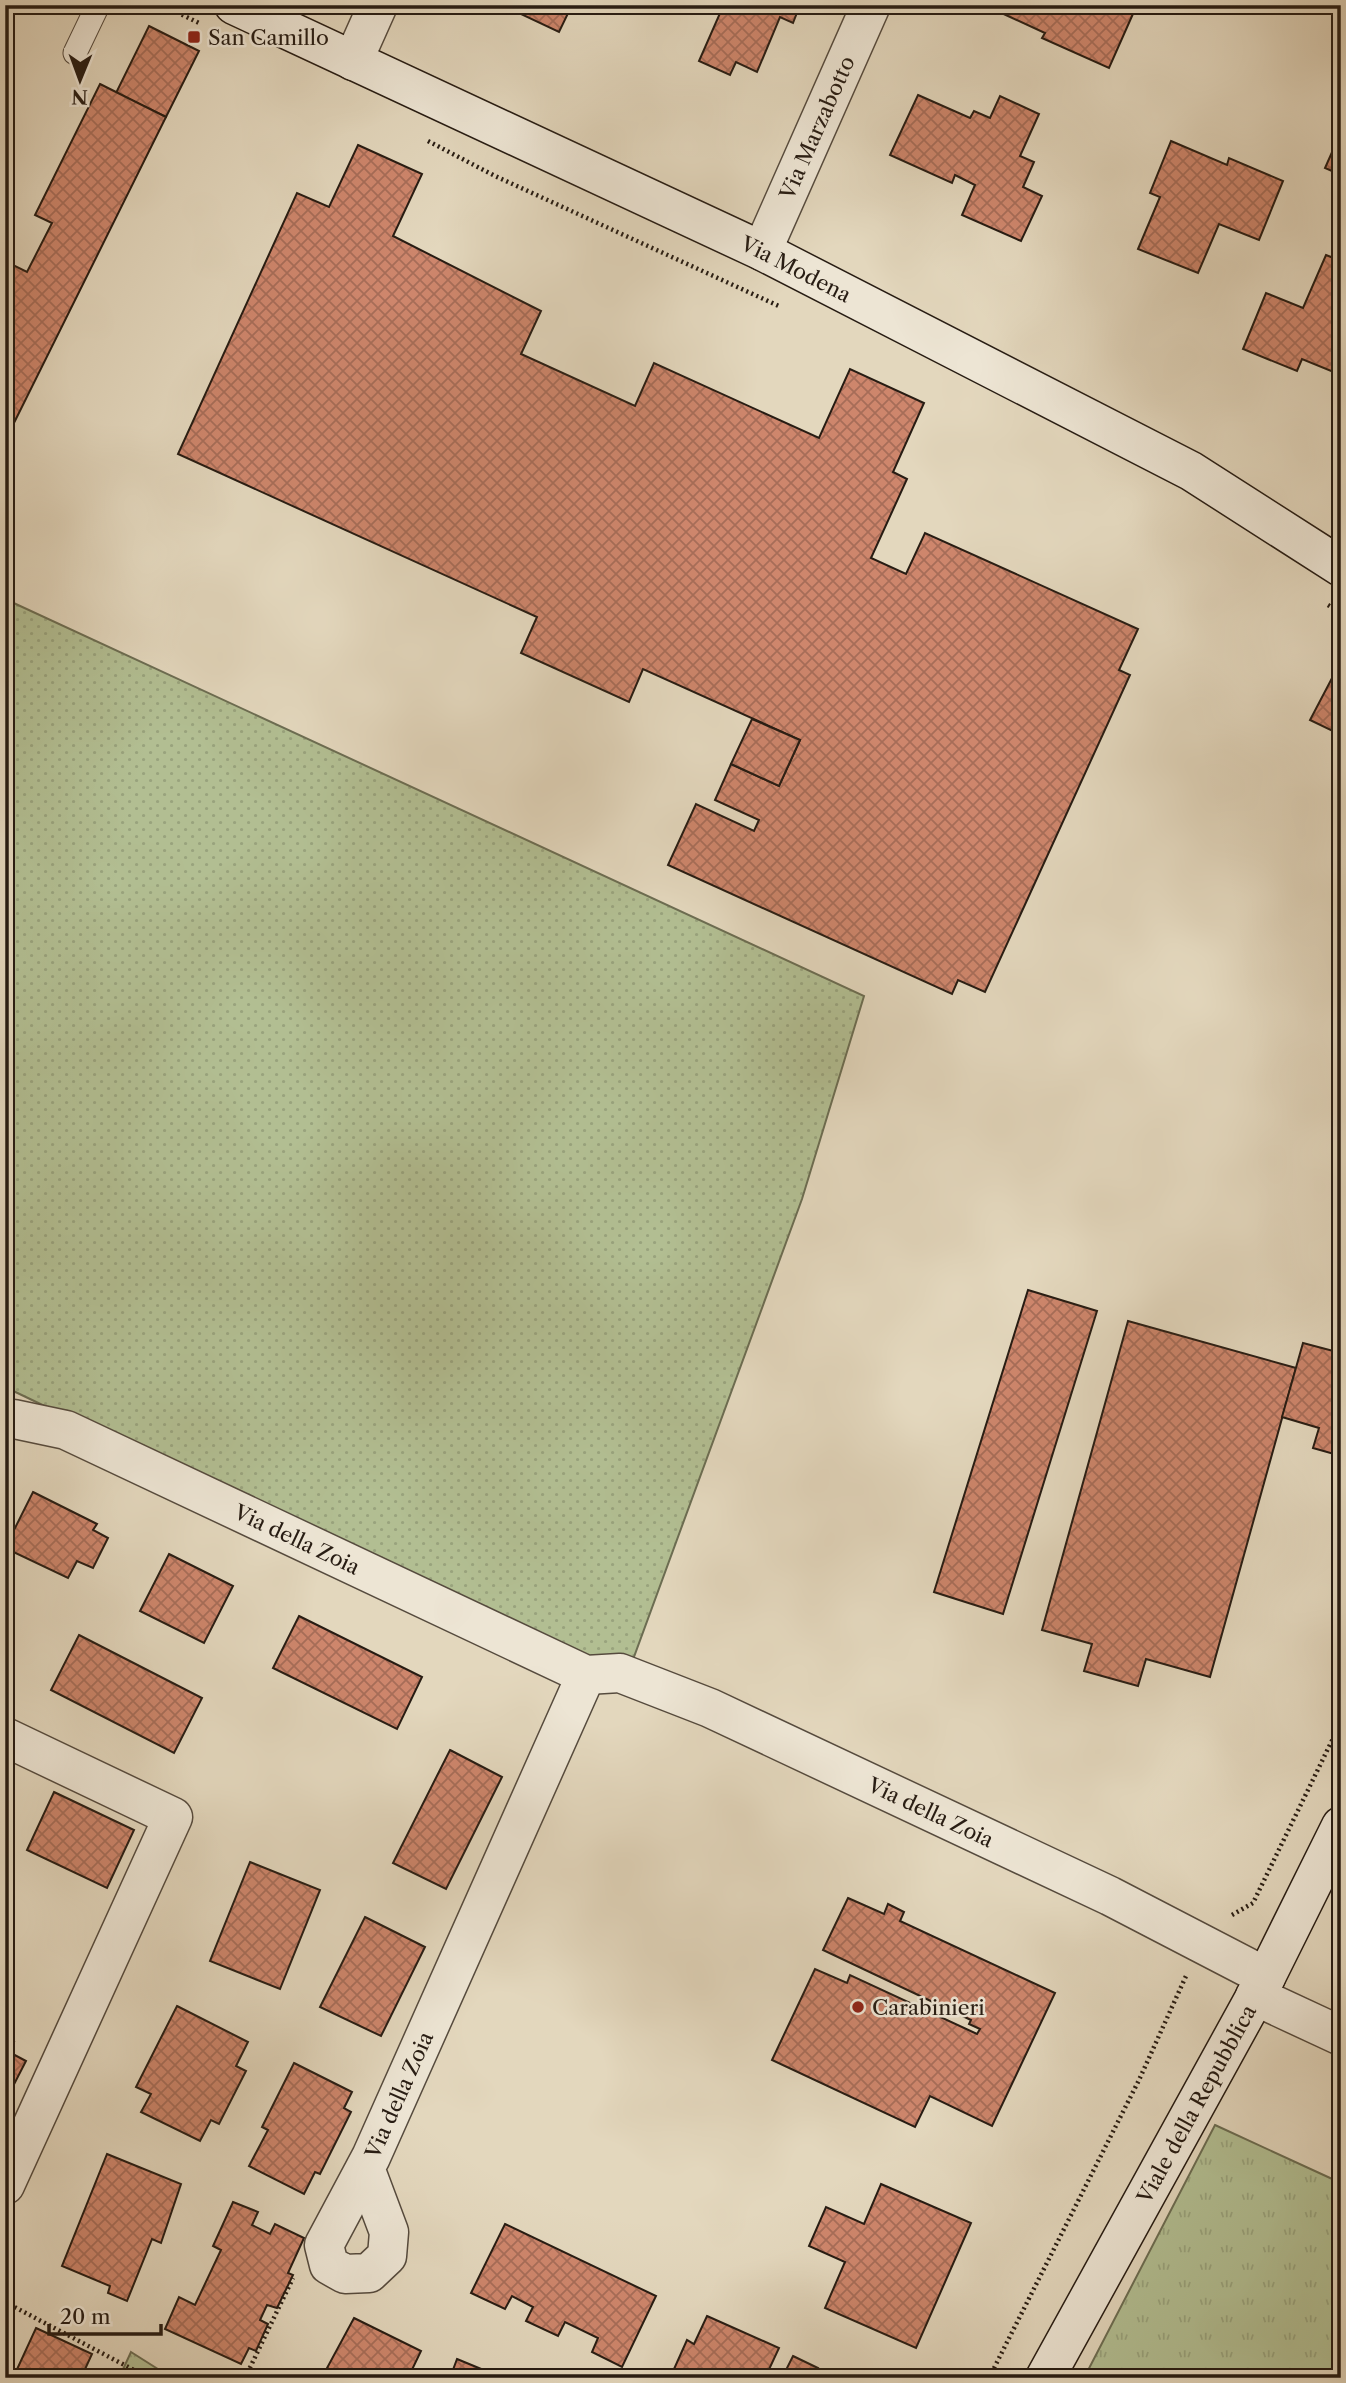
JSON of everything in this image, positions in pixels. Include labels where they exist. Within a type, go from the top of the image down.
[{"type":"street","points":[[353,61],[378,5]]},
{"type":"street","name":"Via Marzabotto","points":[[762,251],[871,5]]},
{"type":"street","name":"Via Modena","points":[[221,17],[353,61],[762,251],[1191,471],[1341,566]]},
{"type":"street","name":"Via della Zoia","points":[[5,1421],[14,1419],[66,1430],[586,1675],[620,1673],[709,1708],[924,1807],[1202,1943],[1260,1987],[1341,2036]]},
{"type":"street","name":"Via della Zoia","points":[[365,2168],[389,2232],[387,2256],[369,2273],[345,2274],[329,2265],[324,2245],[365,2168],[586,1675]]},
{"type":"street","points":[[5,1737],[173,1817],[5,2185]]},
{"type":"street","name":"Viale della Repubblica","points":[[1045,2378],[1260,1987],[1341,1826]]},
{"type":"lane","points":[[75,53],[98,5]]},
{"type":"path","points":[[162,5],[221,17]]},
{"type":"path","points":[[420,137],[495,176],[784,309]]},
{"type":"path","points":[[1319,599],[1341,613]]},
{"type":"path","points":[[989,2378],[1139,2080],[1202,1943],[1214,1925],[1252,1903],[1341,1722]]},
{"type":"path","points":[[245,2378],[298,2269],[324,2245]]},
{"type":"path","points":[[5,2302],[149,2378]]},
{"type":"green space","points":[[5,599],[864,996],[802,1199],[624,1684],[5,1387]]},
{"type":"green space","points":[[1215,2125],[1341,2183],[1341,2378],[1084,2378]]},
{"type":"green space","points":[[131,2352],[172,2378],[119,2378]]},
{"type":"building","points":[[502,5],[572,5],[559,32]]},
{"type":"building","points":[[708,5],[800,5],[793,23],[780,17],[757,72],[736,62],[730,75],[699,61],[721,11]]},
{"type":"building","points":[[984,5],[1136,7],[1109,68],[1042,38],[1045,33]]},
{"type":"building","points":[[149,26],[199,51],[166,117],[116,93]]},
{"type":"building","points":[[100,84],[166,117],[5,441],[5,261],[27,272],[52,223],[35,215]]},
{"type":"building","points":[[918,95],[970,118],[974,111],[990,118],[1000,96],[1039,114],[1020,156],[1034,162],[1023,187],[1042,196],[1021,241],[962,215],[975,185],[955,175],[952,183],[890,155]]},
{"type":"building","points":[[1341,132],[1341,175],[1325,168]]},
{"type":"building","points":[[1171,141],[1227,165],[1229,158],[1283,181],[1259,240],[1219,224],[1198,273],[1138,249],[1160,197],[1150,193]]},
{"type":"building","points":[[358,145],[422,174],[393,236],[541,311],[521,354],[635,406],[654,363],[819,438],[850,369],[924,403],[893,472],[907,479],[871,558],[906,574],[925,533],[1138,629],[1119,670],[1130,675],[985,992],[958,980],[952,994],[668,865],[696,804],[754,831],[759,820],[715,800],[731,764],[779,786],[800,740],[643,669],[629,702],[521,653],[537,617],[178,454],[297,193],[329,207]]},
{"type":"building","points":[[1326,255],[1341,261],[1341,375],[1302,359],[1297,371],[1243,349],[1266,293],[1303,308]]},
{"type":"building","points":[[1341,661],[1341,735],[1310,720]]},
{"type":"building","points":[[752,719],[800,740],[779,786],[731,764]]},
{"type":"building","points":[[1028,1290],[1097,1311],[1003,1614],[934,1592]]},
{"type":"building","points":[[1128,1321],[1296,1368],[1210,1677],[1146,1659],[1138,1686],[1084,1671],[1092,1644],[1042,1630]]},
{"type":"building","points":[[1303,1343],[1341,1353],[1341,1456],[1313,1448],[1319,1428],[1282,1417]]},
{"type":"building","points":[[33,1492],[97,1524],[93,1530],[108,1538],[93,1568],[77,1561],[68,1578],[5,1548]]},
{"type":"building","points":[[169,1554],[233,1586],[204,1643],[140,1611]]},
{"type":"building","points":[[299,1616],[422,1677],[397,1729],[273,1668]]},
{"type":"building","points":[[79,1635],[202,1698],[174,1753],[51,1690]]},
{"type":"building","points":[[450,1750],[502,1777],[446,1889],[393,1863]]},
{"type":"building","points":[[54,1792],[134,1830],[107,1888],[27,1850]]},
{"type":"building","points":[[250,1862],[320,1890],[280,1989],[210,1961]]},
{"type":"building","name":"Carabinieri","points":[[848,1898],[884,1914],[888,1904],[904,1912],[900,1921],[1055,1993],[992,2126],[930,2096],[915,2127],[772,2060],[815,1969],[847,1983],[850,1975],[977,2034],[980,2029],[969,2024],[971,2020],[823,1950]]},
{"type":"building","points":[[365,1917],[425,1947],[381,2036],[320,2007]]},
{"type":"building","points":[[177,2006],[248,2042],[236,2066],[246,2071],[219,2124],[211,2120],[200,2141],[141,2112],[151,2094],[136,2087]]},
{"type":"building","points":[[5,2038],[14,2042],[9,2052],[26,2061],[8,2096],[5,2095]]},
{"type":"building","points":[[294,2063],[352,2092],[344,2108],[351,2112],[320,2174],[315,2172],[304,2194],[249,2166],[268,2130],[262,2127]]},
{"type":"building","points":[[107,2154],[181,2184],[161,2243],[152,2239],[127,2301],[108,2293],[110,2286],[62,2266]]},
{"type":"building","points":[[881,2184],[971,2223],[916,2348],[825,2308],[845,2262],[809,2246],[826,2207],[864,2224]]},
{"type":"building","points":[[233,2202],[258,2212],[252,2225],[270,2234],[275,2224],[304,2238],[288,2273],[293,2275],[277,2308],[267,2305],[260,2320],[268,2324],[256,2351],[249,2348],[241,2364],[165,2329],[179,2297],[195,2305],[221,2250],[213,2246]]},
{"type":"building","points":[[505,2224],[656,2296],[622,2367],[592,2352],[598,2338],[565,2322],[558,2336],[526,2321],[533,2307],[512,2296],[505,2309],[471,2293]]},
{"type":"building","points":[[707,2316],[779,2348],[765,2378],[670,2378],[687,2340],[694,2344]]},
{"type":"building","points":[[354,2318],[421,2351],[408,2378],[332,2378],[335,2372],[327,2368]]},
{"type":"building","points":[[36,2328],[92,2354],[81,2378],[13,2378]]},
{"type":"building","points":[[793,2356],[818,2368],[813,2378],[782,2378]]},
{"type":"building","points":[[457,2359],[503,2378],[450,2378]]},
{"type":"place","name":"San Camillo","points":[[194,37]]},
{"type":"place","name":"Carabinieri","points":[[858,2007]]}]
